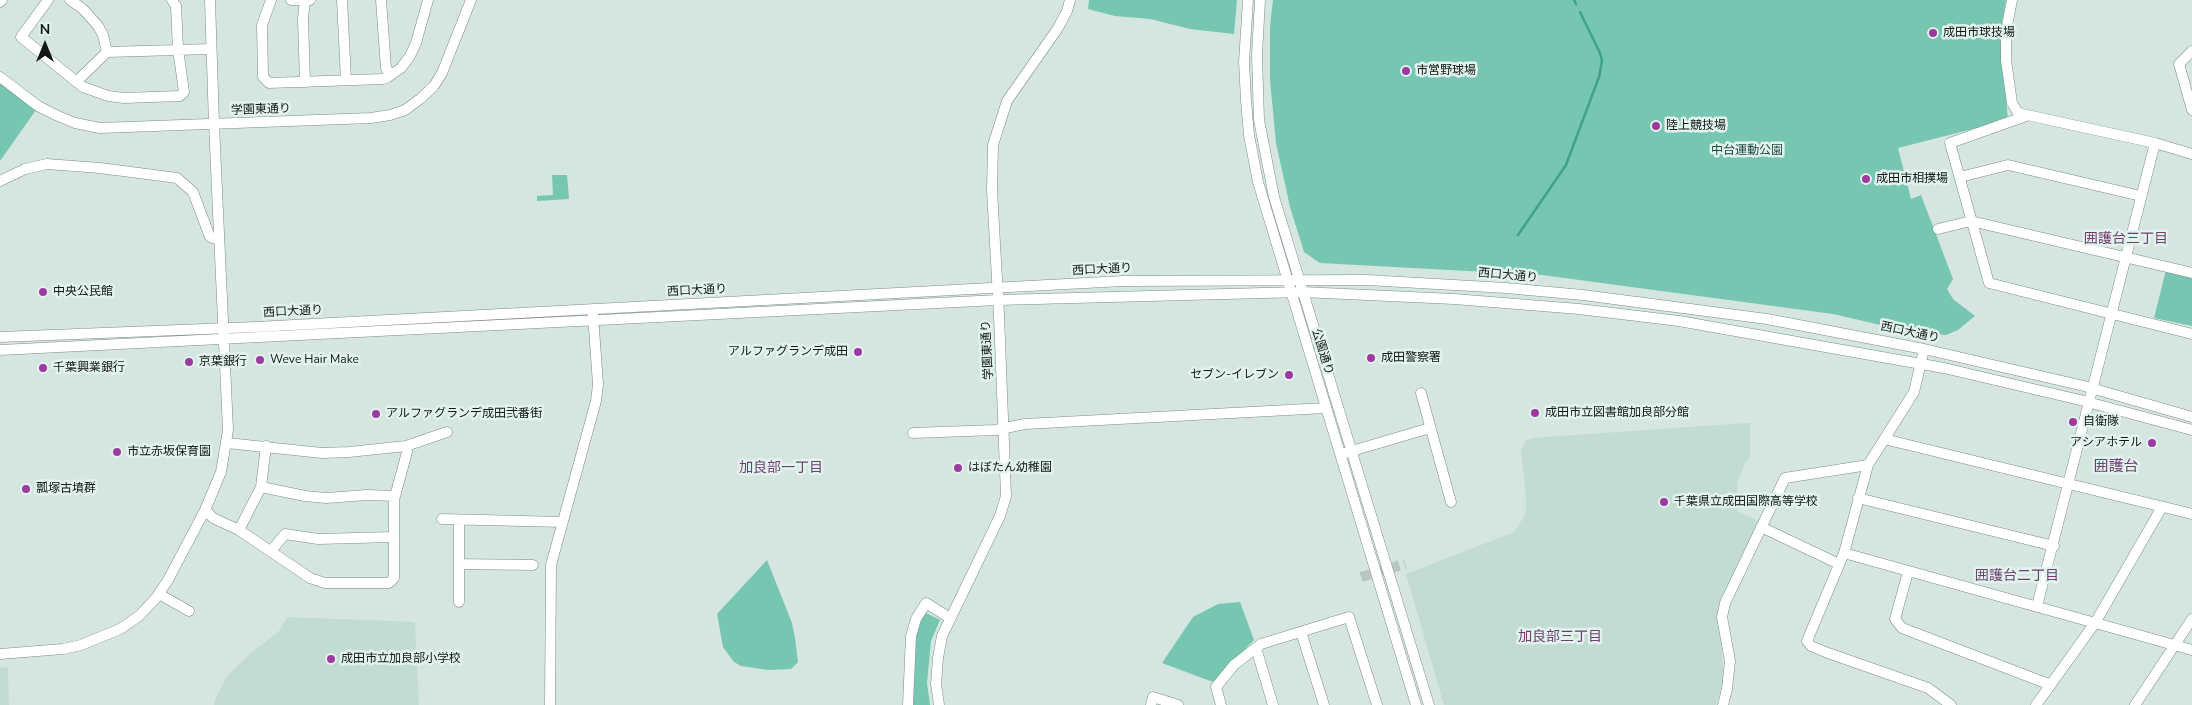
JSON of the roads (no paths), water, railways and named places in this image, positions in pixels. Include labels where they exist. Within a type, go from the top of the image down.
[{"type":"street","points":[[48,0],[21,37],[76,82],[90,92],[108,96],[180,96],[184,92],[178,49],[176,6],[172,0]]},
{"type":"street","points":[[70,0],[83,9],[98,26],[103,35],[107,52]]},
{"type":"street","points":[[0,654],[62,649],[97,640],[129,624],[159,594],[205,510],[221,472],[227,443],[225,340],[219,240],[210,0]]},
{"type":"street","points":[[272,0],[262,25],[263,77],[269,83],[382,79],[390,75],[406,62],[416,43],[428,0]]},
{"type":"street","points":[[291,0],[311,0]]},
{"type":"street","points":[[305,0],[305,82]]},
{"type":"street","points":[[342,0],[346,80]]},
{"type":"street","points":[[381,0],[386,68],[390,75]]},
{"type":"street","name":"学園東通り","points":[[0,77],[38,106],[75,123],[100,128],[371,118],[390,115],[405,110],[434,86],[442,73],[471,0]]},
{"type":"street","name":"学園東通り","points":[[939,705],[936,684],[942,636],[1000,516],[1006,496],[991,158],[996,131],[1007,102],[1058,28],[1067,11],[1070,0]]},
{"type":"street","name":"公園通り","points":[[1248,0],[1244,62],[1249,135],[1258,182],[1416,705]]},
{"type":"street","name":"公園通り","points":[[1260,0],[1257,55],[1260,120],[1274,197],[1429,705]]},
{"type":"street","points":[[2012,0],[2006,31],[2006,60],[2012,103],[2018,113],[2155,143],[2192,154]]},
{"type":"street","points":[[76,82],[107,52],[211,49]]},
{"type":"street","points":[[2192,51],[2179,64],[2192,110]]},
{"type":"street","points":[[2026,116],[1950,143],[1988,284],[2192,334]]},
{"type":"street","points":[[2038,606],[2155,143]]},
{"type":"street","points":[[0,180],[25,169],[47,164],[100,168],[177,178],[193,192],[212,240],[219,240]]},
{"type":"street","points":[[1960,177],[2008,165],[2141,196]]},
{"type":"street","points":[[1938,229],[1971,221],[2192,273]]},
{"type":"street","name":"西口大通り","points":[[0,337],[224,328],[1123,281],[1377,280],[1583,295],[1767,319],[1924,348],[2093,389],[2192,417]]},
{"type":"street","name":"西口大通り","points":[[0,350],[998,300],[1302,292],[1454,298],[1579,309],[1679,321],[1850,350]]},
{"type":"street","points":[[550,705],[550,568],[596,401],[598,384],[593,309]]},
{"type":"street","points":[[1853,335],[1850,350],[1921,363],[2090,402],[2192,430]]},
{"type":"street","points":[[1924,348],[1914,392],[1868,465],[1844,553],[1807,641],[1811,646],[1828,653],[1928,688],[1950,705]]},
{"type":"street","points":[[1420,393],[1451,502]]},
{"type":"street","points":[[913,433],[995,430],[1034,423],[1326,408]]},
{"type":"street","points":[[1340,454],[1430,428]]},
{"type":"street","points":[[227,443],[329,453],[406,446],[447,432]]},
{"type":"street","points":[[1884,439],[2192,514]]},
{"type":"street","points":[[239,530],[261,487],[266,446]]},
{"type":"street","points":[[205,510],[213,518],[239,530],[310,578],[319,582],[389,584],[394,578],[395,496],[407,452],[406,446]]},
{"type":"street","points":[[1722,705],[1727,689],[1730,661],[1722,617],[1725,604],[1784,478],[1868,465]]},
{"type":"street","points":[[261,487],[326,498],[366,495],[395,496]]},
{"type":"street","points":[[1858,498],[2054,546]]},
{"type":"street","points":[[2036,705],[2095,623],[2162,507]]},
{"type":"street","points":[[442,520],[562,522]]},
{"type":"street","points":[[459,520],[459,602]]},
{"type":"street","points":[[1761,527],[1839,564]]},
{"type":"street","points":[[271,552],[285,534],[318,539],[394,537]]},
{"type":"street","points":[[1844,553],[2192,650]]},
{"type":"street","points":[[459,564],[532,565]]},
{"type":"street","points":[[1908,572],[1895,618],[1902,628],[2051,685]]},
{"type":"street","points":[[159,594],[189,611]]},
{"type":"street","points":[[908,705],[911,636],[916,619],[926,603],[950,618]]},
{"type":"street","points":[[1221,705],[1216,687],[1234,665],[1261,644],[1349,616],[1377,705]]},
{"type":"street","points":[[2135,705],[2192,619]]},
{"type":"street","points":[[1301,632],[1324,705]]},
{"type":"street","points":[[1256,648],[1274,705]]},
{"type":"street","points":[[1151,705],[1153,697],[1178,705]]},
{"type":"waterway","points":[[1574,0],[1576,4]]},
{"type":"waterway","points":[[1518,235],[1566,165],[1599,77],[1602,61],[1600,53],[1580,12]]},
{"type":"tunnel","points":[[1361,577],[1405,564]]},
{"type":"place","name":"成田市球技場","points":[[1933,33]]},
{"type":"place","name":"市営野球場","points":[[1406,71]]},
{"type":"place","name":"陸上競技場","points":[[1656,126]]},
{"type":"place","name":"成田市相撲場","points":[[1866,179]]},
{"type":"place","name":"中央公民館","points":[[43,292]]},
{"type":"place","name":"アルファグランデ成田","points":[[858,352]]},
{"type":"place","name":"成田警察署","points":[[1371,358]]},
{"type":"place","name":"Weve Hair Make","points":[[260,360]]},
{"type":"place","name":"京葉銀行","points":[[189,362]]},
{"type":"place","name":"千葉興業銀行","points":[[43,368]]},
{"type":"place","name":"セブン-イレブン","points":[[1289,375]]},
{"type":"place","name":"成田市立図書館加良部分館","points":[[1535,413]]},
{"type":"place","name":"アルファグランデ成田弐番街","points":[[376,414]]},
{"type":"place","name":"自衛隊","points":[[2073,422]]},
{"type":"place","name":"アシアホテル","points":[[2152,443]]},
{"type":"place","name":"市立赤坂保育園","points":[[117,452]]},
{"type":"place","name":"はぼたん幼稚園","points":[[958,468]]},
{"type":"place","name":"瓢塚古墳群","points":[[26,489]]},
{"type":"place","name":"千葉県立成田国際高等学校","points":[[1664,502]]},
{"type":"place","name":"成田市立加良部小学校","points":[[331,659]]},
{"type":"district","name":"囲護台三丁目","points":[[2126,240]]},
{"type":"district","name":"囲護台","points":[[2116,467]]},
{"type":"district","name":"加良部一丁目","points":[[781,469]]},
{"type":"district","name":"囲護台二丁目","points":[[2017,577]]},
{"type":"district","name":"加良部三丁目","points":[[1560,638]]},
{"type":"park label","name":"中台運動公園","points":[[1747,151]]}]
